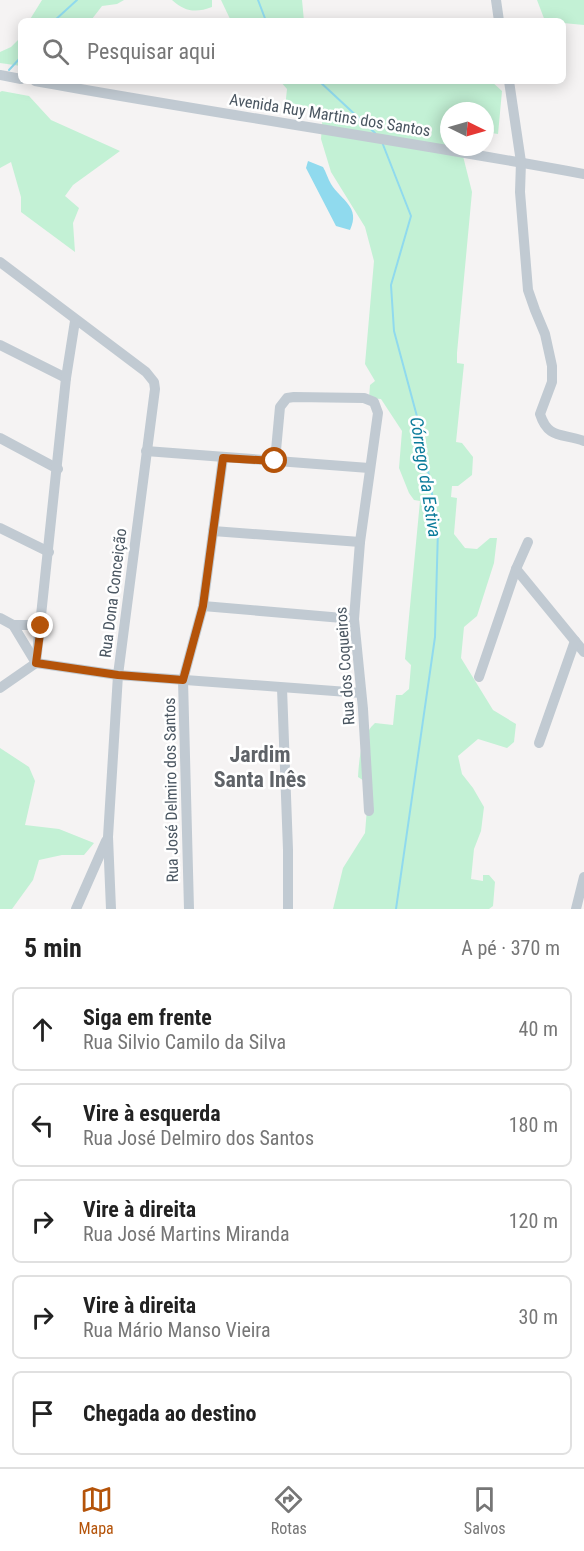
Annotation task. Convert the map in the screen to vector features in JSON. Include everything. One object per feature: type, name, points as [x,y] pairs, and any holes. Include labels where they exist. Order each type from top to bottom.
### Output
[{"type":"street","points":[[496,0],[499,18]]},
{"type":"street","points":[[0,75],[18,78]]},
{"type":"street","name":"Avenida Ruy Martins dos Santos","points":[[53,84],[584,174]]},
{"type":"street","points":[[509,84],[521,162],[520,203],[528,290],[545,334],[552,366],[552,382],[540,414],[544,426],[551,433],[567,435],[584,441]]},
{"type":"street","points":[[0,262],[75,321],[66,378],[36,663]]},
{"type":"street","name":"Rua Dona Conceição","points":[[75,321],[146,372],[154,382],[155,389],[118,675],[108,837],[111,909]]},
{"type":"street","points":[[0,345],[66,378]]},
{"type":"street","name":"Rua dos Coqueiros","points":[[275,461],[280,407],[287,398],[364,398],[374,402],[378,413],[360,542],[354,619],[369,811]]},
{"type":"street","points":[[0,438],[58,469]]},
{"type":"street","points":[[146,451],[369,468]]},
{"type":"street","name":"Rua José Delmiro dos Santos","points":[[189,909],[183,680],[203,606],[223,458]]},
{"type":"street","points":[[0,528],[49,552]]},
{"type":"street","points":[[213,531],[360,542]]},
{"type":"street","points":[[479,677],[516,569],[528,542]]},
{"type":"street","points":[[516,569],[584,652]]},
{"type":"street","points":[[203,606],[354,619]]},
{"type":"street","points":[[0,618],[14,625],[41,626]]},
{"type":"street","points":[[14,625],[36,663]]},
{"type":"street","points":[[539,743],[575,641]]},
{"type":"street","points":[[0,688],[36,663],[118,675],[361,693]]},
{"type":"street","points":[[282,688],[288,909]]},
{"type":"street","points":[[76,909],[108,837]]},
{"type":"street","points":[[577,907],[584,877]]},
{"type":"green space","points":[[42,0],[124,0],[117,4],[102,6],[93,18],[31,18]]},
{"type":"green space","points":[[172,0],[212,0],[212,7],[191,10],[181,7]]},
{"type":"green space","points":[[221,0],[302,0],[304,18],[230,18]]},
{"type":"green space","points":[[537,0],[584,0],[584,25],[566,23],[566,18],[544,18]]},
{"type":"green space","points":[[18,40],[18,66],[0,63],[0,52],[11,47]]},
{"type":"green space","points":[[283,84],[494,84],[502,91],[498,134],[494,133],[494,102],[440,102],[440,156],[463,156],[472,192],[457,353],[457,363],[464,364],[456,442],[462,443],[473,457],[472,475],[458,486],[452,486],[451,497],[457,498],[454,534],[465,548],[477,549],[490,538],[497,538],[494,563],[477,616],[464,627],[461,658],[493,710],[516,724],[514,742],[507,748],[478,739],[458,756],[462,774],[484,807],[481,831],[474,849],[471,879],[483,881],[483,875],[489,875],[495,882],[493,906],[489,909],[333,909],[343,868],[365,833],[369,784],[358,777],[364,741],[375,723],[393,725],[396,695],[402,695],[409,689],[411,665],[405,659],[420,501],[414,500],[409,493],[399,468],[402,431],[381,399],[369,398],[370,385],[375,381],[365,364],[374,261],[365,227],[331,172],[321,139],[323,111],[285,108],[287,89]]},
{"type":"green space","points":[[0,92],[29,96],[51,120],[120,151],[73,185],[65,196],[79,208],[73,223],[75,252],[21,212],[21,197],[11,162],[0,168]]},
{"type":"green space","points":[[0,748],[29,767],[35,781],[25,825],[59,829],[94,843],[84,855],[62,855],[39,860],[33,880],[12,909],[0,909]]},
{"type":"water","points":[[308,161],[323,167],[335,190],[348,204],[353,215],[350,230],[336,226],[306,168]]},
{"type":"waterway","points":[[57,18],[77,0]]},
{"type":"waterway","name":"Córrego da Estiva","points":[[258,0],[265,18]]},
{"type":"waterway","points":[[9,70],[18,60]]},
{"type":"waterway","name":"Córrego da Estiva","points":[[322,84],[375,133]]},
{"type":"waterway","name":"Córrego da Estiva","points":[[382,142],[411,216],[391,285],[394,331],[422,435],[438,529],[435,637],[396,909]]},
{"type":"district","name":"Jardim Santa Inês","points":[[260,766]]},
{"type":"route","points":[[41,626],[36,663],[118,675],[183,680],[203,606],[223,458],[275,461]]}]
